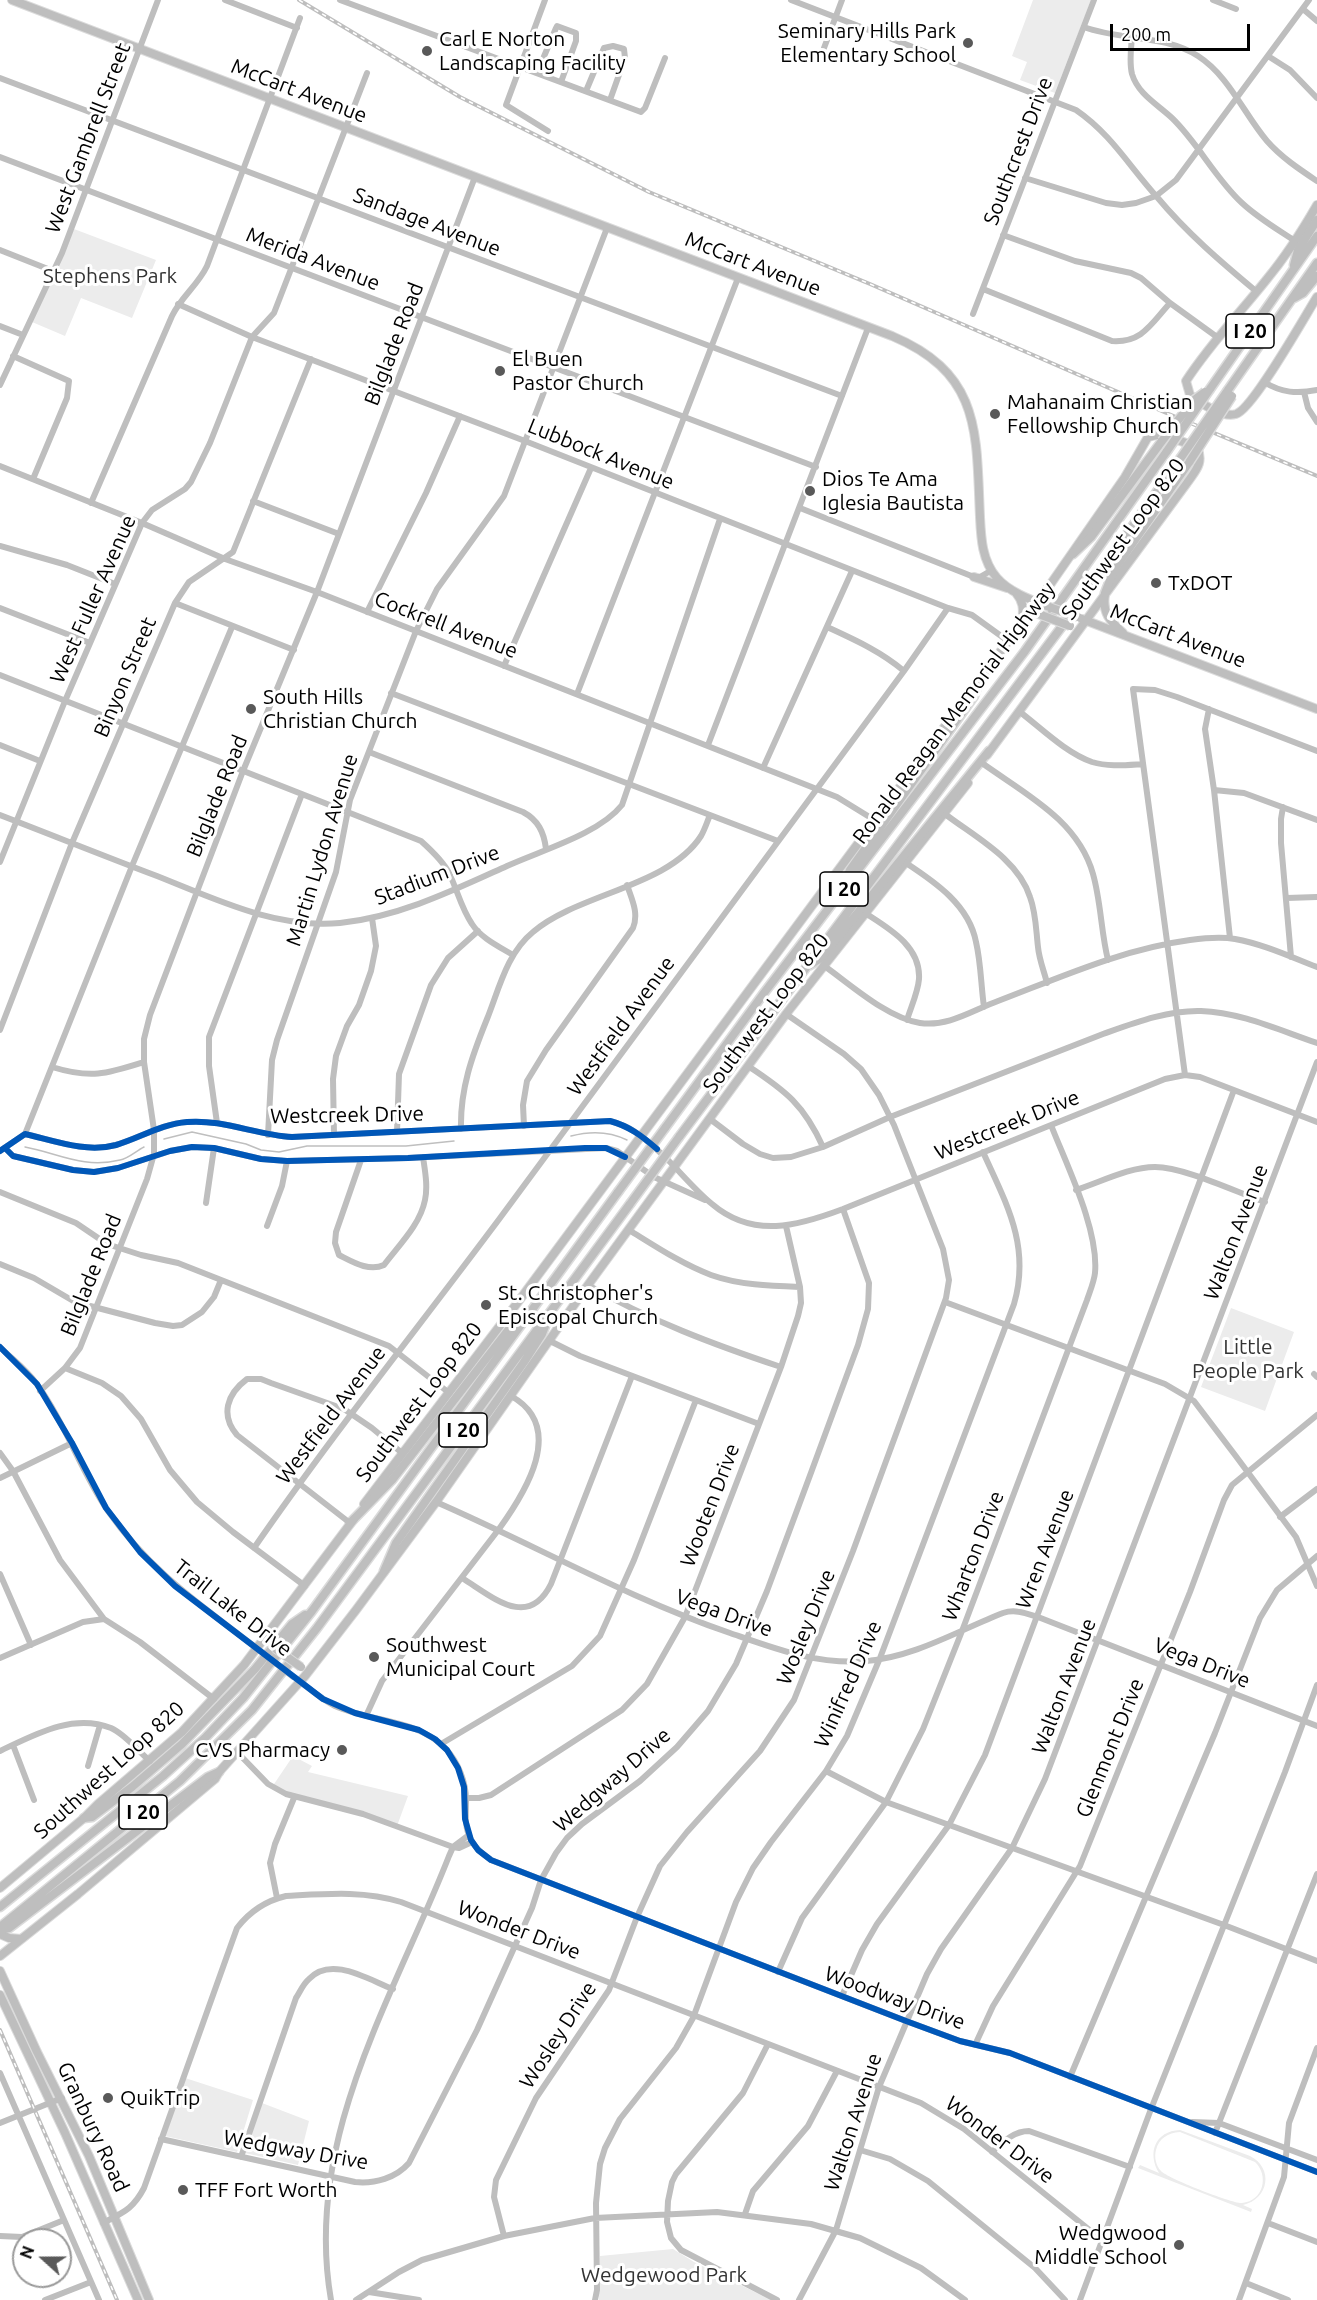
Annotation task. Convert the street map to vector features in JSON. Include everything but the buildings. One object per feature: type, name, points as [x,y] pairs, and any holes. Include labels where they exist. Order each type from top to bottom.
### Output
[{"type":"highway","points":[[1291,274],[1298,250],[1317,220]]},
{"type":"highway","name":"Ronald Reagan Memorial Highway","points":[[0,1907],[142,1793],[205,1738],[260,1678],[312,1611],[664,1128],[1025,651],[1317,236]]},
{"type":"highway","name":"Ronald Reagan Memorial Highway","points":[[3,1928],[200,1763],[252,1710],[317,1628],[679,1137],[1060,629],[1180,459],[1230,393],[1238,375],[1317,263]]},
{"type":"highway","points":[[1293,298],[1304,293],[1317,276]]},
{"type":"highway","points":[[1073,554],[1091,537],[1193,401],[1210,389]]},
{"type":"highway","points":[[1105,593],[1114,570],[1190,461],[1230,393]]},
{"type":"highway","points":[[840,894],[850,870],[974,696],[979,682]]},
{"type":"highway","points":[[805,968],[821,958],[989,751]]},
{"type":"highway","points":[[384,1571],[396,1543],[542,1334],[549,1312]]},
{"type":"highway","points":[[350,1523],[392,1480],[513,1324],[527,1316]]},
{"type":"highway","points":[[84,1818],[92,1816],[169,1756],[255,1669],[292,1624],[312,1611]]},
{"type":"highway","points":[[3,1928],[208,1777],[219,1772]]},
{"type":"main road","name":"McCart Avenue","points":[[12,0],[868,328],[925,352],[945,370],[965,398],[973,421],[982,543],[985,556],[997,578],[1013,590],[1037,602],[1317,709]]},
{"type":"main road","points":[[1317,205],[1295,241],[1257,292],[1217,337],[1186,381],[1191,396],[1224,414],[1234,414],[1244,410],[1314,307],[1317,297]]},
{"type":"main road","name":"Southwest Loop 820","points":[[0,1956],[215,1779],[297,1679],[313,1665],[436,1502],[588,1285],[786,1014],[945,814],[1201,463],[1197,447],[1161,434],[1148,437],[1125,477],[1073,554],[1037,602],[1032,614],[1022,622],[876,821],[402,1453],[278,1621],[260,1651],[150,1761],[2,1887]]},
{"type":"main road","points":[[974,577],[1013,590],[1023,606],[1022,622]]},
{"type":"main road","points":[[1105,593],[1103,604],[1107,618],[1126,636]]},
{"type":"main road","points":[[1032,614],[1070,626],[1071,633],[1058,651],[1056,660]]},
{"type":"main road","points":[[278,1621],[273,1644],[276,1649],[301,1667],[313,1665]]},
{"type":"main road","points":[[3,1928],[9,1938],[21,1939]]},
{"type":"main road","name":"Granbury Road","points":[[0,1971],[37,2052],[62,2098],[149,2300]]},
{"type":"main road","name":"Granbury Road","points":[[0,1995],[51,2103],[138,2300]]},
{"type":"street","name":"West Gambrell Street","points":[[0,385],[54,271],[158,0]]},
{"type":"street","points":[[225,0],[297,28]]},
{"type":"street","points":[[340,0],[641,111],[645,108],[665,58]]},
{"type":"street","points":[[545,0],[506,105],[548,131]]},
{"type":"street","points":[[791,0],[1076,110],[1096,124],[1156,196],[1200,244],[1257,292]]},
{"type":"street","points":[[824,48],[842,0]]},
{"type":"street","name":"Southcrest Drive","points":[[973,314],[1094,0]]},
{"type":"street","points":[[1213,0],[1236,9]]},
{"type":"street","points":[[1025,178],[1114,204],[1136,203],[1156,196],[1176,180],[1310,0]]},
{"type":"street","points":[[1303,9],[1317,21]]},
{"type":"street","points":[[92,503],[178,304],[202,277],[300,18]]},
{"type":"street","points":[[537,73],[557,26],[570,29],[576,33],[576,41],[561,82]]},
{"type":"street","points":[[1084,27],[1119,37],[1154,39],[1196,55],[1212,66],[1272,146],[1317,181]]},
{"type":"street","points":[[1132,37],[1130,58],[1132,74],[1145,96],[1172,118],[1200,149],[1240,202],[1295,241]]},
{"type":"street","points":[[586,91],[604,48],[613,46],[624,49],[625,58],[610,100]]},
{"type":"street","points":[[1268,56],[1290,70],[1317,98]]},
{"type":"street","name":"West Fuller Avenue","points":[[0,861],[65,701],[142,523],[152,510],[176,495],[191,482],[210,443],[252,337],[274,312],[367,73]]},
{"type":"street","name":"Sandage Avenue","points":[[0,78],[842,396]]},
{"type":"street","name":"Merida Avenue","points":[[0,158],[816,467]]},
{"type":"street","name":"Bilglade Road","points":[[40,1391],[65,1368],[80,1348],[153,1157],[154,1130],[144,1062],[144,1039],[148,1021],[243,771],[317,592],[475,177]]},
{"type":"street","name":"Martin Lydon Avenue","points":[[268,1135],[272,1060],[277,1040],[336,872],[347,812],[391,693],[416,631],[437,589],[504,496],[608,228]]},
{"type":"street","points":[[1003,235],[1075,261],[1131,273],[1141,278],[1170,303],[1217,337]]},
{"type":"street","points":[[0,250],[54,271]]},
{"type":"street","points":[[577,694],[738,278]]},
{"type":"street","points":[[983,289],[1112,341],[1132,340],[1140,336],[1170,303]]},
{"type":"street","name":"Lubbock Avenue","points":[[178,304],[252,337],[525,441],[852,571],[972,615],[1008,641]]},
{"type":"street","points":[[0,326],[23,335]]},
{"type":"street","points":[[708,745],[868,328]]},
{"type":"street","points":[[13,356],[69,381],[69,389],[33,480]]},
{"type":"street","name":"Binyon Street","points":[[0,1030],[72,843],[175,603],[189,582],[233,552],[310,359]]},
{"type":"street","points":[[1264,382],[1285,392],[1317,390]]},
{"type":"street","points":[[1305,392],[1308,408],[1317,422]]},
{"type":"street","points":[[367,612],[426,493],[460,416]]},
{"type":"street","name":"Cockrell Avenue","points":[[0,466],[225,559],[317,592],[837,797],[876,821]]},
{"type":"street","points":[[504,666],[591,468]]},
{"type":"street","points":[[253,501],[339,534]]},
{"type":"street","points":[[800,508],[974,577],[980,577],[992,570]]},
{"type":"street","name":"Stadium Drive","points":[[0,814],[197,892],[280,920],[319,924],[372,918],[400,911],[454,890],[580,836],[609,819],[622,805],[631,785],[649,723],[720,519]]},
{"type":"street","points":[[0,546],[67,566],[115,584]]},
{"type":"street","points":[[763,768],[852,571]]},
{"type":"street","points":[[175,603],[294,650]]},
{"type":"street","points":[[0,608],[90,643]]},
{"type":"street","name":"Westfield Avenue","points":[[254,1548],[298,1484],[551,1149],[948,608]]},
{"type":"street","points":[[25,1134],[132,866],[232,627]]},
{"type":"street","points":[[827,627],[869,646],[904,670]]},
{"type":"street","points":[[0,675],[421,841],[433,852],[448,872],[454,890],[478,931],[513,955]]},
{"type":"street","points":[[1185,1075],[1133,689],[1162,692],[1317,751]]},
{"type":"street","points":[[391,693],[778,841]]},
{"type":"street","points":[[1209,709],[1205,729],[1230,938]]},
{"type":"street","points":[[1020,711],[1077,754],[1092,762],[1111,765],[1143,764]]},
{"type":"street","points":[[0,745],[40,761]]},
{"type":"street","points":[[369,752],[531,816],[545,836],[546,849]]},
{"type":"street","points":[[982,763],[1051,811],[1074,834],[1093,873],[1108,960]]},
{"type":"street","points":[[1214,790],[1244,793],[1317,820]]},
{"type":"street","points":[[217,1123],[209,1065],[209,1037],[302,794]]},
{"type":"street","points":[[1283,807],[1281,843],[1291,957]]},
{"type":"street","points":[[945,814],[1000,856],[1021,877],[1031,897],[1036,920],[1038,950],[1047,983]]},
{"type":"street","points":[[461,1129],[461,1098],[469,1066],[513,955],[532,932],[558,915],[648,877],[676,861],[700,837],[710,815]]},
{"type":"street","points":[[906,863],[940,887],[953,899],[966,917],[976,940],[984,1007]]},
{"type":"street","points":[[524,1126],[523,1105],[527,1082],[546,1050],[636,921],[636,910],[627,885]]},
{"type":"street","points":[[1287,898],[1317,897]]},
{"type":"street","points":[[865,913],[903,941],[913,954],[918,966],[918,983],[907,1020]]},
{"type":"street","points":[[334,1135],[333,1079],[336,1056],[371,971],[376,946],[372,918]]},
{"type":"street","points":[[398,1132],[401,1068],[431,985],[448,958],[478,931]]},
{"type":"street","points":[[823,965],[882,1007],[907,1020],[921,1023],[940,1023],[964,1016],[1128,952],[1167,943],[1230,938],[1250,942],[1317,967]]},
{"type":"street","points":[[710,1119],[743,1144],[773,1158],[791,1157],[823,1147],[890,1117],[1103,1034],[1133,1023],[1176,1012],[1200,1011],[1223,1014],[1317,1043]]},
{"type":"street","name":"Wosley Drive","points":[[504,2236],[494,2198],[496,2180],[536,2098],[601,2004],[612,1983],[637,1917],[660,1866],[768,1741],[791,1705],[812,1659],[945,1302],[949,1281],[946,1262],[890,1117],[879,1095],[861,1069],[844,1054],[786,1014]]},
{"type":"street","points":[[52,1068],[75,1074],[92,1075],[108,1073],[144,1062]]},
{"type":"street","name":"Walton Avenue","points":[[799,2300],[836,2230],[879,2087],[927,1974],[941,1949],[1012,1848],[1045,1779],[1317,1062]]},
{"type":"street","points":[[748,1066],[793,1098],[812,1123],[823,1147]]},
{"type":"street","name":"Westcreek Drive","points":[[711,1203],[641,1135],[623,1124],[610,1121],[292,1137],[268,1135],[217,1123],[186,1122],[154,1130],[116,1144],[94,1148],[79,1147],[25,1134],[3,1150],[13,1156],[87,1172],[118,1168],[186,1147],[214,1148],[253,1157],[286,1161],[361,1160],[606,1148],[625,1157],[641,1170],[663,1182],[711,1203],[738,1221],[762,1226],[786,1226],[808,1222],[843,1209],[1165,1079],[1185,1075],[1200,1077],[1317,1122]]},
{"type":"street","name":"Wren Avenue","points":[[842,1996],[862,1950],[877,1924],[949,1825],[985,1755],[1234,1090]]},
{"type":"street","name":"Wharton Drive","points":[[778,1972],[802,1918],[886,1802],[923,1729],[1094,1281],[1095,1264],[1089,1228],[1051,1125]]},
{"type":"street","points":[[206,1203],[214,1148]]},
{"type":"street","name":"Winifred Drive","points":[[595,2300],[597,2290],[595,2218],[600,2164],[612,2133],[676,2048],[694,2015],[736,1902],[757,1861],[826,1771],[847,1736],[880,1658],[1017,1293],[1020,1275],[1018,1240],[1012,1218],[983,1152]]},
{"type":"street","points":[[361,1160],[336,1232],[335,1243],[339,1255],[368,1268],[376,1268],[384,1265],[420,1216],[427,1187],[423,1157]]},
{"type":"street","points":[[267,1226],[282,1186],[286,1161]]},
{"type":"street","points":[[1076,1190],[1138,1169],[1169,1168],[1265,1203]]},
{"type":"street","points":[[0,1192],[76,1223],[98,1239],[119,1248],[141,1256],[178,1263],[389,1347],[399,1352],[448,1392]]},
{"type":"street","name":"Wedgway Drive","points":[[161,2139],[367,2183],[391,2176],[403,2170],[409,2163],[477,2030],[532,1908],[541,1880],[556,1853],[567,1838],[640,1780],[677,1747],[716,1700],[747,1639],[816,1460],[858,1345],[868,1309],[868,1283],[843,1209]]},
{"type":"street","name":"Wooten Drive","points":[[466,1798],[491,1795],[622,1710],[647,1684],[685,1617],[781,1367],[798,1316],[801,1303],[800,1287],[786,1226]]},
{"type":"street","points":[[628,1230],[711,1275],[759,1284],[800,1287]]},
{"type":"street","points":[[0,1264],[34,1278],[75,1302],[173,1326],[182,1324],[202,1312],[213,1297],[221,1280]]},
{"type":"street","points":[[588,1285],[626,1305],[702,1338],[781,1367]]},
{"type":"street","points":[[945,1302],[1165,1384],[1190,1399],[1296,1537],[1317,1586]]},
{"type":"street","points":[[550,1341],[580,1356],[759,1424]]},
{"type":"street","name":"Trail Lake Drive","points":[[0,1347],[37,1384],[72,1443],[106,1508],[140,1552],[175,1586],[335,1706],[419,1730],[441,1744],[458,1768],[466,1798],[465,1819],[470,1839]]},
{"type":"street","points":[[65,1368],[102,1383],[121,1396],[141,1419],[161,1457],[182,1486],[216,1518],[305,1586]]},
{"type":"street","points":[[462,1578],[505,1604],[526,1608],[538,1604],[546,1594],[632,1376]]},
{"type":"street","points":[[350,1523],[231,1429],[226,1409],[233,1393],[247,1379],[261,1379],[352,1413],[402,1453]]},
{"type":"street","points":[[366,1716],[382,1681],[499,1529],[522,1494],[534,1469],[539,1449],[539,1436],[531,1414],[519,1400],[511,1396]]},
{"type":"street","points":[[441,1744],[580,1660],[600,1636],[622,1590],[696,1400]]},
{"type":"street","name":"Glenmont Drive","points":[[975,2045],[993,2006],[1076,1873],[1092,1841],[1224,1500],[1232,1485],[1317,1415]]},
{"type":"street","points":[[0,1479],[72,1443]]},
{"type":"street","points":[[0,1453],[14,1471],[60,1560],[104,1619],[140,1642],[214,1699]]},
{"type":"street","points":[[1280,1517],[1317,1489]]},
{"type":"street","name":"Vega Drive","points":[[436,1502],[499,1529],[622,1590],[685,1617],[777,1651],[812,1659],[843,1662],[880,1658],[913,1651],[1011,1611],[1038,1617],[1317,1726]]},
{"type":"street","points":[[1070,2077],[1268,1602],[1277,1590],[1317,1556]]},
{"type":"street","points":[[0,1574],[31,1646]]},
{"type":"street","points":[[0,1658],[83,1622],[104,1619]]},
{"type":"street","points":[[1080,2300],[1151,2109],[1305,1721],[1317,1685]]},
{"type":"street","points":[[0,1751],[61,1725],[85,1722],[117,1732],[150,1761]]},
{"type":"street","points":[[88,1766],[100,1725]]},
{"type":"street","points":[[13,1745],[34,1800]]},
{"type":"street","points":[[238,1753],[268,1784],[294,1798],[363,1814],[453,1847],[459,1848],[470,1839]]},
{"type":"street","points":[[826,1771],[886,1802],[1317,1961]]},
{"type":"street","points":[[277,1898],[270,1863],[275,1844],[294,1798]]},
{"type":"street","name":"Woodway Drive","points":[[470,1839],[490,1860],[906,2021],[975,2045],[1010,2053],[1317,2172]]},
{"type":"street","points":[[331,2300],[325,2217],[348,2098],[372,2031],[393,1989],[453,1847]]},
{"type":"street","points":[[1215,2133],[1317,1874]]},
{"type":"street","name":"Wonder Drive","points":[[103,2223],[130,2208],[137,2202],[144,2188],[234,1934],[244,1919],[254,1910],[277,1898],[314,1894],[374,1894],[426,1911],[933,2110],[964,2129],[1102,2240]]},
{"type":"street","points":[[241,2157],[296,1998],[309,1978],[321,1971],[344,1970],[393,1989]]},
{"type":"street","points":[[768,2044],[743,2093],[676,2174],[670,2190],[667,2215],[672,2238],[681,2250],[777,2300]]},
{"type":"street","points":[[1239,2300],[1284,2177],[1289,2122],[1317,2048]]},
{"type":"street","points":[[745,2214],[753,2191],[808,2126],[837,2071]]},
{"type":"street","points":[[0,2073],[99,2300]]},
{"type":"street","points":[[0,2123],[62,2098]]},
{"type":"street","name":"Woodway Drive","points":[[1185,2122],[1219,2123],[1317,2160]]},
{"type":"street","points":[[992,2152],[1018,2132],[1029,2131],[1130,2167]]},
{"type":"street","points":[[860,2150],[890,2159],[919,2174],[1035,2268],[1065,2300]]},
{"type":"street","points":[[356,2300],[422,2260],[504,2236],[595,2218],[717,2212],[811,2224],[860,2238],[895,2253],[937,2278],[965,2300]]},
{"type":"street","points":[[0,2236],[22,2238],[64,2220]]},
{"type":"street","points":[[1268,2223],[1317,2242]]},
{"type":"street","points":[[45,2300],[91,2282]]},
{"type":"street","points":[[1246,2283],[1288,2300]]},
{"type":"street","points":[[369,2292],[419,2300]]},
{"type":"green space","points":[[1033,0],[1091,0],[1055,93],[1020,80],[1027,62],[1012,56]]},
{"type":"green space","name":"Stephens Park","points":[[74,229],[156,260],[132,318],[81,298],[65,336],[32,322]]},
{"type":"green space","name":"Little People Park","points":[[1231,1308],[1294,1332],[1265,1411],[1201,1387]]},
{"type":"green space","points":[[293,1756],[312,1766],[308,1772],[408,1796],[397,1826],[272,1787]]},
{"type":"green space","points":[[182,2077],[253,2100],[237,2152],[165,2136]]},
{"type":"green space","points":[[262,2103],[309,2121],[298,2165],[245,2153]]},
{"type":"green space","points":[[1180,2130],[1258,2161],[1263,2168],[1265,2183],[1263,2190],[1252,2202],[1243,2205],[1252,2209],[1251,2212],[1138,2168],[1140,2165],[1159,2173],[1154,2158],[1156,2144],[1164,2134]],"holes":[[[1180,2132],[1255,2162],[1262,2174],[1262,2187],[1255,2198],[1242,2203],[1214,2195],[1166,2174],[1158,2167],[1155,2153],[1162,2139]]]},
{"type":"green space","name":"Wedgewood Park","points":[[673,2249],[694,2262],[771,2300],[599,2300],[600,2256]]},
{"type":"waterway","points":[[164,1139],[192,1132],[246,1144],[261,1150],[279,1152],[307,1146],[406,1146],[454,1141]]},
{"type":"waterway","points":[[571,1136],[599,1133],[627,1140]]},
{"type":"waterway","points":[[25,1147],[94,1163],[123,1159],[144,1147]]},
{"type":"railway","points":[[299,0],[460,97],[649,192],[870,284],[1317,476]]},
{"type":"railway","points":[[0,2030],[117,2300]]},
{"type":"cycle path","points":[[0,1151],[25,1134],[93,1148],[116,1145],[168,1125],[187,1122],[214,1123],[292,1137],[610,1121],[635,1132],[657,1149]]},
{"type":"cycle path","points":[[5,1148],[13,1156],[73,1170],[94,1172],[118,1168],[170,1151],[192,1147],[214,1148],[261,1159],[287,1161],[408,1158],[585,1148],[606,1148],[625,1157]]},
{"type":"cycle path","points":[[0,1347],[37,1384],[72,1443],[106,1508],[140,1552],[175,1586],[323,1699],[355,1713],[419,1730],[435,1739],[447,1750],[458,1768],[464,1787],[465,1819],[471,1840],[478,1850],[491,1860],[906,2021],[960,2041],[1010,2053],[1317,2172]]},
{"type":"place","name":"Seminary Hills Park Elementary School","points":[[968,43]]},
{"type":"place","name":"Carl E Norton Landscaping Facility","points":[[427,51]]},
{"type":"place","name":"El Buen Pastor Church","points":[[500,371]]},
{"type":"place","name":"Mahanaim Christian Fellowship Church","points":[[995,414]]},
{"type":"place","name":"Dios Te Ama Iglesia Bautista","points":[[810,491]]},
{"type":"place","name":"TxDOT","points":[[1156,583]]},
{"type":"place","name":"South Hills Christian Church","points":[[251,709]]},
{"type":"place","name":"St. Christopher's Episcopal Church","points":[[486,1305]]},
{"type":"place","name":"Southwest Municipal Court","points":[[374,1657]]},
{"type":"place","name":"CVS Pharmacy","points":[[342,1750]]},
{"type":"place","name":"QuikTrip","points":[[108,2098]]},
{"type":"place","name":"TFF Fort Worth","points":[[183,2190]]},
{"type":"place","name":"Wedgwood Middle School","points":[[1179,2245]]}]
